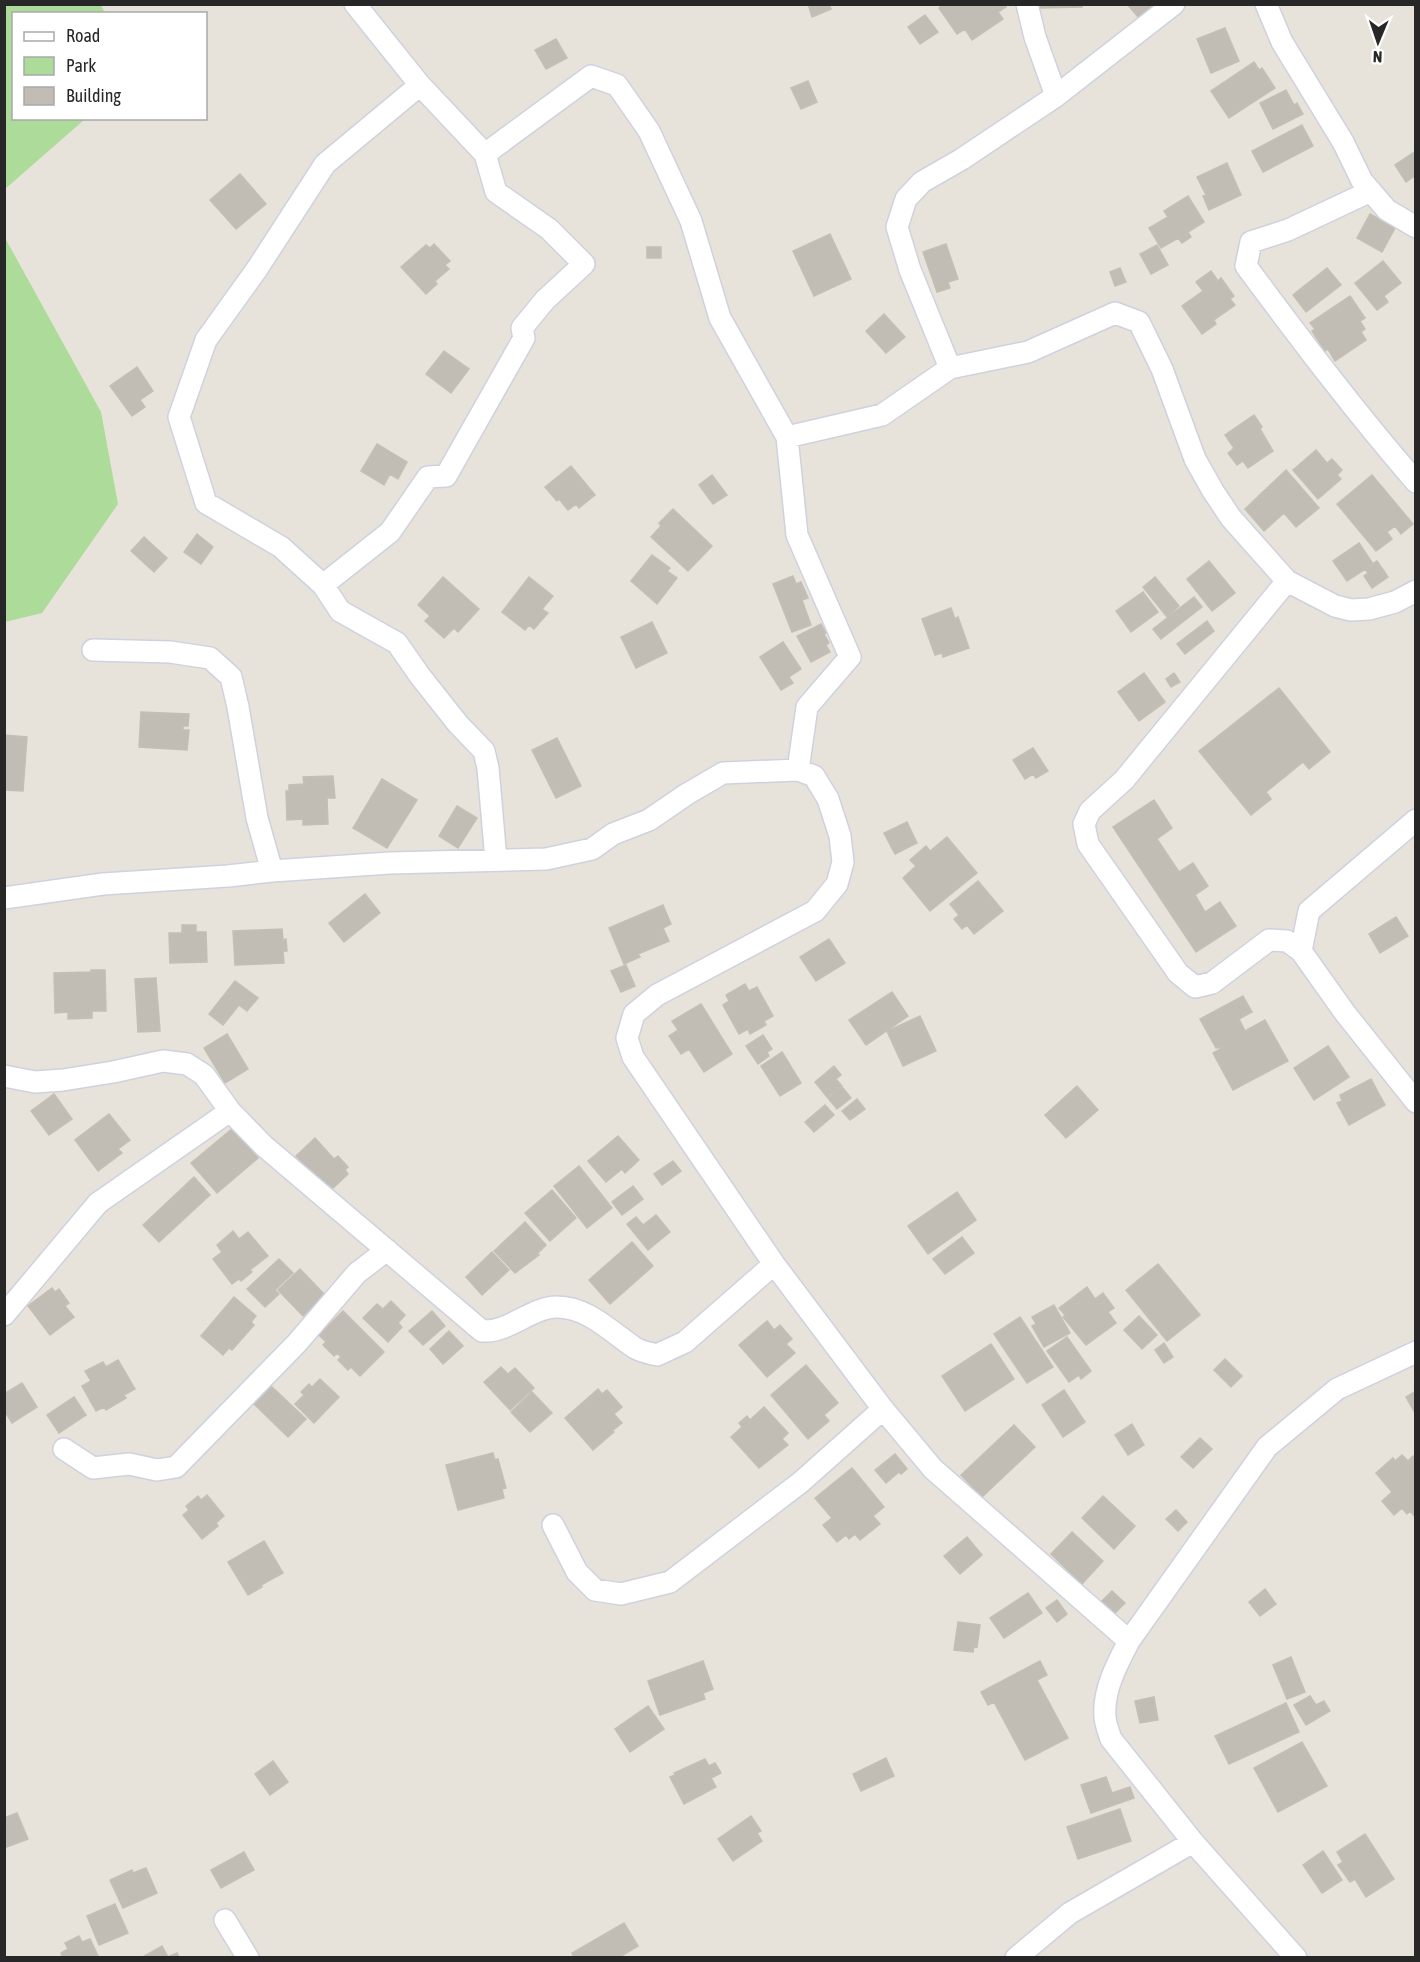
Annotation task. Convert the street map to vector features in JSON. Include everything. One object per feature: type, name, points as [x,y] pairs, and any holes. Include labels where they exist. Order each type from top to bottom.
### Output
[{"type":"street","points":[[323,585],[390,532],[428,477],[446,476],[524,338],[522,328],[545,300],[584,264],[549,229],[496,192],[485,153],[420,85],[355,4]]},
{"type":"street","points":[[1027,4],[1035,37],[1056,96]]},
{"type":"street","points":[[950,368],[910,270],[897,227],[906,199],[922,182],[962,159],[1056,96],[1174,4]]},
{"type":"street","points":[[1266,4],[1282,42],[1343,142],[1362,181],[1387,210],[1416,227]]},
{"type":"street","points":[[485,153],[591,76],[617,85],[648,131],[692,221],[720,318],[787,437],[797,535],[850,657],[807,707],[798,770]]},
{"type":"street","points":[[420,85],[325,164],[257,269],[206,340],[179,417],[206,503],[281,547],[323,585],[340,611],[397,643],[452,716],[484,751],[488,768],[496,860]]},
{"type":"street","points":[[1371,191],[1288,230],[1251,242],[1246,266],[1316,361],[1369,428],[1416,482]]},
{"type":"street","points":[[787,437],[882,415],[950,368],[1028,352],[1115,313],[1138,321],[1162,369],[1195,459],[1208,483],[1232,518],[1287,581],[1335,606],[1351,610],[1369,609],[1395,602],[1416,591]]},
{"type":"street","points":[[1287,581],[1124,780],[1090,811],[1084,824],[1088,844],[1178,974],[1195,987],[1212,983],[1269,940],[1287,941],[1301,951],[1345,1013],[1416,1102]]},
{"type":"street","points":[[93,650],[170,652],[210,658],[231,676],[257,818],[272,871]]},
{"type":"street","points":[[4,898],[103,884],[272,871],[390,863],[546,859],[592,849],[613,834],[649,820],[723,773],[798,770],[814,776],[828,800],[840,836],[843,862],[837,884],[815,911],[657,995],[634,1014],[627,1038],[633,1057],[774,1264],[883,1409],[933,1468],[1129,1641]]},
{"type":"street","points":[[1301,951],[1310,911],[1416,820]]},
{"type":"street","points":[[4,1076],[35,1082],[113,1072],[162,1060],[187,1064],[204,1075],[230,1111],[264,1146],[482,1330],[500,1329],[550,1308],[576,1309],[609,1328],[637,1349],[657,1355],[685,1342],[774,1264]]},
{"type":"street","points":[[4,1315],[98,1203],[230,1111]]},
{"type":"street","points":[[64,1449],[93,1468],[129,1464],[158,1470],[176,1467],[297,1343],[357,1273],[387,1250]]},
{"type":"street","points":[[1296,1958],[1193,1842],[1111,1739],[1105,1718],[1106,1699],[1115,1669],[1129,1641],[1267,1448],[1337,1389],[1416,1353]]},
{"type":"street","points":[[553,1525],[577,1572],[595,1590],[621,1594],[670,1582],[801,1482],[883,1409]]},
{"type":"street","points":[[1016,1958],[1071,1913],[1193,1842]]},
{"type":"street","points":[[225,1920],[248,1958]]},
{"type":"green space","points":[[5,4],[101,5],[104,12],[12,12],[12,120],[84,120],[5,189]]},
{"type":"green space","points":[[4,236],[101,412],[118,504],[42,613],[5,622]]},
{"type":"building","points":[[808,4],[829,4],[831,9],[812,17]]},
{"type":"building","points":[[943,4],[1004,4],[1006,7],[998,12],[1003,19],[972,40],[965,29],[957,34],[939,8]]},
{"type":"building","points":[[1039,4],[1082,4],[1082,7],[1039,8]]},
{"type":"building","points":[[1127,4],[1156,4],[1139,18]]},
{"type":"building","points":[[925,15],[938,32],[920,44],[908,27]]},
{"type":"building","points":[[1225,28],[1239,61],[1211,73],[1197,39]]},
{"type":"building","points":[[556,39],[567,58],[546,69],[535,50]]},
{"type":"building","points":[[1254,62],[1259,70],[1262,68],[1275,88],[1229,118],[1211,91]]},
{"type":"building","points":[[808,81],[817,102],[801,109],[791,88]]},
{"type":"building","points":[[1286,90],[1294,105],[1297,103],[1303,114],[1273,129],[1260,103]]},
{"type":"building","points":[[1302,125],[1313,146],[1263,172],[1252,151]]},
{"type":"building","points":[[1416,151],[1416,175],[1406,182],[1395,165]]},
{"type":"building","points":[[1227,163],[1241,195],[1209,210],[1203,196],[1206,195],[1197,177]]},
{"type":"building","points":[[240,174],[266,204],[236,229],[210,200]]},
{"type":"building","points":[[1188,196],[1204,222],[1188,232],[1191,237],[1182,243],[1178,238],[1161,248],[1149,228],[1168,217],[1164,211]]},
{"type":"building","points":[[1370,214],[1395,228],[1382,252],[1357,238]]},
{"type":"building","points":[[830,234],[851,279],[814,296],[793,251]]},
{"type":"building","points":[[434,244],[450,261],[445,265],[449,269],[435,281],[437,284],[426,294],[401,267],[426,245],[430,248]]},
{"type":"building","points":[[946,244],[958,279],[948,282],[950,288],[937,292],[923,252]]},
{"type":"building","points":[[1157,245],[1168,265],[1151,274],[1140,254]]},
{"type":"building","points":[[647,247],[661,247],[661,258],[647,258]]},
{"type":"building","points":[[1383,261],[1401,283],[1384,296],[1388,302],[1377,310],[1355,283]]},
{"type":"building","points":[[1120,268],[1126,282],[1115,286],[1110,272]]},
{"type":"building","points":[[1327,268],[1341,285],[1306,312],[1293,295]]},
{"type":"building","points":[[1211,271],[1218,281],[1221,278],[1234,296],[1230,299],[1235,305],[1214,320],[1216,324],[1202,334],[1182,306],[1203,291],[1196,282]]},
{"type":"building","points":[[1350,296],[1365,318],[1360,321],[1365,329],[1361,332],[1366,340],[1335,361],[1328,349],[1325,351],[1312,331],[1315,329],[1310,323]]},
{"type":"building","points":[[884,314],[905,337],[886,353],[866,331]]},
{"type":"building","points":[[444,351],[469,369],[451,393],[426,374]]},
{"type":"building","points":[[137,367],[153,391],[140,400],[145,407],[132,416],[110,386]]},
{"type":"building","points":[[1254,415],[1273,451],[1248,468],[1243,461],[1237,465],[1228,453],[1234,448],[1225,435]]},
{"type":"building","points":[[377,444],[407,462],[398,479],[390,474],[384,485],[361,471]]},
{"type":"building","points":[[1316,450],[1327,463],[1332,459],[1342,470],[1337,475],[1341,479],[1318,499],[1293,470]]},
{"type":"building","points":[[571,466],[595,495],[579,508],[576,504],[568,510],[545,487]]},
{"type":"building","points":[[1286,470],[1319,508],[1296,527],[1284,513],[1264,531],[1245,509]]},
{"type":"building","points":[[712,475],[727,495],[713,504],[699,485]]},
{"type":"building","points":[[1372,475],[1413,524],[1401,534],[1395,526],[1387,532],[1392,539],[1376,551],[1337,504]]},
{"type":"building","points":[[673,509],[712,546],[688,571],[651,537],[661,526],[659,523]]},
{"type":"building","points":[[197,534],[213,547],[201,564],[184,552]]},
{"type":"building","points":[[144,537],[167,558],[154,572],[131,551]]},
{"type":"building","points":[[1359,543],[1373,564],[1347,581],[1333,561]]},
{"type":"building","points":[[652,555],[670,568],[667,571],[677,578],[657,604],[631,581]]},
{"type":"building","points":[[1209,561],[1235,593],[1212,611],[1187,579]]},
{"type":"building","points":[[1377,561],[1388,577],[1372,588],[1364,576],[1368,573],[1365,569]]},
{"type":"building","points":[[793,576],[796,584],[801,582],[808,598],[802,600],[811,625],[792,632],[773,584]]},
{"type":"building","points":[[443,577],[479,609],[458,632],[454,628],[444,638],[425,621],[430,616],[418,605]]},
{"type":"building","points":[[529,577],[553,596],[542,609],[548,613],[534,629],[529,625],[525,630],[502,612]]},
{"type":"building","points":[[1155,577],[1179,606],[1167,617],[1143,587]]},
{"type":"building","points":[[1143,592],[1158,612],[1131,632],[1116,611]]},
{"type":"building","points":[[1194,597],[1202,607],[1161,639],[1153,629]]},
{"type":"building","points":[[951,608],[955,619],[958,617],[969,648],[943,657],[942,653],[935,655],[922,619]]},
{"type":"building","points":[[1207,621],[1214,631],[1185,654],[1177,644]]},
{"type":"building","points":[[652,622],[667,653],[636,668],[621,637]]},
{"type":"building","points":[[821,624],[826,633],[824,634],[829,643],[826,645],[830,652],[811,662],[797,636]]},
{"type":"building","points":[[783,642],[801,669],[789,677],[793,683],[781,690],[760,657]]},
{"type":"building","points":[[1144,673],[1165,702],[1139,721],[1118,692]]},
{"type":"building","points":[[1174,673],[1180,682],[1171,687],[1166,679]]},
{"type":"building","points":[[1279,688],[1330,752],[1309,769],[1303,762],[1266,792],[1271,799],[1251,815],[1199,751]]},
{"type":"building","points":[[141,712],[189,714],[188,726],[183,726],[183,730],[189,730],[187,750],[139,747]]},
{"type":"building","points":[[4,735],[27,737],[23,791],[4,790]]},
{"type":"building","points":[[557,738],[581,786],[556,798],[532,750]]},
{"type":"building","points":[[1033,748],[1048,771],[1036,778],[1033,774],[1025,779],[1013,760]]},
{"type":"building","points":[[333,776],[335,798],[327,798],[328,824],[303,825],[303,819],[287,820],[286,791],[289,791],[289,785],[304,784],[303,777]]},
{"type":"building","points":[[382,779],[417,800],[387,848],[353,828]]},
{"type":"building","points":[[1154,800],[1172,828],[1157,839],[1179,872],[1193,863],[1208,886],[1195,895],[1205,912],[1220,902],[1236,926],[1196,952],[1113,827]]},
{"type":"building","points":[[457,806],[477,818],[458,848],[439,836]]},
{"type":"building","points":[[907,822],[917,843],[895,854],[884,833]]},
{"type":"building","points":[[947,837],[977,873],[930,911],[903,878],[916,866],[910,860],[926,846],[930,851]]},
{"type":"building","points":[[978,881],[1003,911],[974,934],[967,925],[962,929],[954,919],[959,915],[950,904]]},
{"type":"building","points":[[365,894],[380,913],[344,942],[329,923]]},
{"type":"building","points":[[663,905],[671,924],[663,928],[669,941],[638,954],[640,957],[624,964],[609,928]]},
{"type":"building","points":[[1396,917],[1408,936],[1380,953],[1369,934]]},
{"type":"building","points":[[182,925],[196,925],[196,932],[206,932],[207,962],[170,963],[169,933],[182,933]]},
{"type":"building","points":[[282,929],[287,951],[283,951],[284,963],[235,965],[233,931]]},
{"type":"building","points":[[829,939],[845,963],[816,981],[800,957]]},
{"type":"building","points":[[626,965],[635,986],[621,992],[611,971]]},
{"type":"building","points":[[91,970],[105,970],[106,1011],[92,1011],[92,1018],[68,1019],[68,1012],[55,1013],[54,973],[91,972]]},
{"type":"building","points":[[156,978],[160,1031],[138,1032],[135,979]]},
{"type":"building","points":[[235,981],[258,998],[247,1011],[239,1005],[223,1025],[209,1014]]},
{"type":"building","points":[[745,984],[749,991],[757,987],[773,1016],[764,1021],[766,1025],[750,1034],[748,1029],[739,1034],[723,1005],[729,1001],[726,995]]},
{"type":"building","points":[[892,992],[908,1016],[866,1045],[849,1020]]},
{"type":"building","points":[[1243,996],[1252,1012],[1239,1019],[1245,1031],[1265,1020],[1288,1061],[1233,1090],[1213,1053],[1224,1047],[1216,1048],[1200,1019]]},
{"type":"building","points":[[701,1004],[732,1054],[704,1072],[689,1049],[681,1054],[669,1036],[678,1030],[672,1021]]},
{"type":"building","points":[[920,1016],[936,1051],[903,1066],[887,1031]]},
{"type":"building","points":[[227,1034],[248,1069],[225,1083],[204,1048]]},
{"type":"building","points":[[763,1035],[772,1049],[767,1052],[769,1056],[758,1064],[746,1046]]},
{"type":"building","points":[[1328,1046],[1349,1077],[1314,1100],[1294,1068]]},
{"type":"building","points":[[782,1052],[801,1083],[780,1096],[761,1066]]},
{"type":"building","points":[[834,1066],[841,1075],[836,1079],[842,1086],[827,1097],[815,1082]]},
{"type":"building","points":[[1371,1079],[1385,1105],[1349,1125],[1337,1103],[1342,1101],[1340,1095]]},
{"type":"building","points":[[1077,1086],[1098,1110],[1066,1138],[1045,1115]]},
{"type":"building","points":[[842,1087],[851,1098],[837,1109],[828,1098]]},
{"type":"building","points":[[54,1094],[72,1119],[49,1135],[31,1111]]},
{"type":"building","points":[[857,1099],[865,1109],[850,1120],[842,1111]]},
{"type":"building","points":[[825,1105],[834,1115],[814,1132],[805,1122]]},
{"type":"building","points":[[109,1114],[130,1140],[118,1149],[122,1153],[98,1171],[75,1140]]},
{"type":"building","points":[[233,1128],[258,1158],[217,1193],[191,1163]]},
{"type":"building","points":[[618,1136],[639,1160],[625,1173],[622,1169],[606,1182],[588,1161]]},
{"type":"building","points":[[315,1138],[334,1159],[338,1156],[348,1167],[345,1170],[348,1174],[330,1191],[296,1156]]},
{"type":"building","points":[[673,1161],[681,1171],[662,1185],[654,1174]]},
{"type":"building","points":[[579,1166],[612,1208],[587,1228],[554,1186]]},
{"type":"building","points":[[194,1177],[210,1195],[159,1242],[143,1225]]},
{"type":"building","points":[[633,1186],[643,1199],[622,1215],[612,1202]]},
{"type":"building","points":[[552,1190],[576,1218],[550,1241],[525,1213]]},
{"type":"building","points":[[957,1192],[976,1220],[928,1254],[908,1226]]},
{"type":"building","points":[[656,1215],[670,1232],[648,1250],[627,1224],[636,1217],[643,1225]]},
{"type":"building","points":[[525,1222],[546,1245],[537,1254],[539,1255],[515,1273],[494,1251]]},
{"type":"building","points":[[233,1231],[239,1239],[248,1232],[268,1256],[250,1270],[252,1272],[241,1281],[239,1279],[232,1284],[213,1259],[222,1252],[217,1245]]},
{"type":"building","points":[[962,1237],[974,1253],[945,1274],[933,1259]]},
{"type":"building","points":[[632,1242],[653,1266],[610,1304],[589,1280]]},
{"type":"building","points":[[492,1252],[509,1270],[482,1295],[466,1277]]},
{"type":"building","points":[[279,1259],[293,1273],[275,1290],[279,1294],[265,1307],[247,1289]]},
{"type":"building","points":[[1158,1264],[1200,1315],[1167,1341],[1126,1290]]},
{"type":"building","points":[[300,1269],[325,1295],[303,1316],[278,1290]]},
{"type":"building","points":[[1087,1287],[1095,1299],[1103,1293],[1114,1308],[1108,1312],[1116,1323],[1086,1345],[1063,1317],[1065,1315],[1059,1308]]},
{"type":"building","points":[[52,1288],[55,1292],[59,1289],[69,1303],[65,1306],[74,1317],[50,1335],[28,1306]]},
{"type":"building","points":[[234,1297],[256,1316],[251,1322],[254,1325],[232,1350],[229,1348],[223,1355],[201,1336]]},
{"type":"building","points":[[391,1301],[405,1315],[398,1323],[402,1327],[388,1342],[363,1318],[377,1304],[383,1309]]},
{"type":"building","points":[[1054,1305],[1070,1333],[1044,1347],[1032,1326],[1036,1324],[1032,1317]]},
{"type":"building","points":[[343,1311],[384,1352],[360,1376],[351,1367],[348,1370],[338,1360],[341,1357],[337,1353],[334,1356],[323,1345],[326,1342],[319,1335]]},
{"type":"building","points":[[432,1311],[445,1326],[423,1345],[409,1331]]},
{"type":"building","points":[[1139,1316],[1157,1335],[1142,1349],[1124,1330]]},
{"type":"building","points":[[1020,1317],[1053,1367],[1027,1383],[994,1334]]},
{"type":"building","points":[[767,1321],[774,1330],[780,1325],[792,1339],[786,1344],[795,1353],[767,1377],[739,1345]]},
{"type":"building","points":[[449,1331],[463,1346],[443,1364],[430,1349]]},
{"type":"building","points":[[1067,1337],[1091,1371],[1081,1379],[1079,1375],[1069,1382],[1047,1351]]},
{"type":"building","points":[[1164,1343],[1173,1357],[1164,1363],[1155,1350]]},
{"type":"building","points":[[991,1344],[1014,1379],[965,1411],[942,1376]]},
{"type":"building","points":[[1225,1359],[1242,1376],[1231,1387],[1214,1370]]},
{"type":"building","points":[[118,1360],[135,1389],[124,1395],[126,1398],[106,1410],[104,1407],[96,1411],[82,1386],[91,1381],[85,1371],[103,1362],[106,1367]]},
{"type":"building","points":[[806,1365],[838,1403],[824,1415],[829,1421],[808,1439],[771,1395]]},
{"type":"building","points":[[501,1367],[508,1374],[515,1368],[534,1388],[510,1410],[484,1382]]},
{"type":"building","points":[[320,1379],[339,1397],[314,1423],[295,1404],[304,1395],[301,1392],[309,1384],[312,1387]]},
{"type":"building","points":[[22,1383],[37,1407],[12,1423],[4,1410],[4,1394]]},
{"type":"building","points":[[271,1386],[306,1419],[288,1437],[253,1403]]},
{"type":"building","points":[[598,1389],[602,1394],[607,1390],[622,1407],[614,1414],[622,1423],[593,1450],[565,1418]]},
{"type":"building","points":[[1064,1390],[1085,1422],[1063,1437],[1042,1405]]},
{"type":"building","points":[[1416,1391],[1416,1412],[1415,1413],[1406,1397]]},
{"type":"building","points":[[532,1392],[552,1413],[530,1432],[511,1412]]},
{"type":"building","points":[[74,1397],[86,1415],[59,1433],[47,1415]]},
{"type":"building","points":[[764,1407],[788,1433],[782,1439],[788,1445],[759,1468],[731,1437],[742,1427],[739,1423],[747,1416],[750,1420]]},
{"type":"building","points":[[1132,1424],[1144,1445],[1128,1455],[1115,1435]]},
{"type":"building","points":[[1014,1425],[1035,1447],[982,1497],[961,1475]]},
{"type":"building","points":[[1200,1438],[1212,1449],[1193,1468],[1181,1457]]},
{"type":"building","points":[[493,1453],[495,1460],[498,1459],[506,1488],[502,1489],[504,1498],[458,1510],[446,1465]]},
{"type":"building","points":[[895,1454],[907,1469],[901,1474],[899,1472],[886,1483],[875,1470]]},
{"type":"building","points":[[1402,1455],[1408,1461],[1413,1456],[1416,1459],[1416,1518],[1410,1511],[1407,1514],[1402,1508],[1394,1515],[1382,1501],[1392,1492],[1376,1473],[1393,1458],[1395,1461]]},
{"type":"building","points":[[852,1468],[884,1507],[873,1516],[880,1524],[860,1540],[855,1534],[849,1539],[846,1535],[837,1542],[823,1525],[832,1518],[815,1498]]},
{"type":"building","points":[[207,1495],[224,1516],[216,1523],[218,1526],[202,1539],[183,1515],[189,1510],[186,1506],[198,1496],[201,1500]]},
{"type":"building","points":[[1103,1496],[1135,1526],[1114,1549],[1082,1518]]},
{"type":"building","points":[[1176,1510],[1187,1522],[1178,1531],[1166,1519]]},
{"type":"building","points":[[1072,1532],[1103,1561],[1082,1584],[1051,1554]]},
{"type":"building","points":[[967,1537],[982,1555],[960,1574],[944,1556]]},
{"type":"building","points":[[264,1541],[283,1573],[248,1595],[228,1562]]},
{"type":"building","points":[[1265,1589],[1276,1604],[1260,1616],[1249,1602]]},
{"type":"building","points":[[1112,1591],[1125,1603],[1115,1613],[1102,1601]]},
{"type":"building","points":[[1028,1593],[1042,1613],[1004,1638],[990,1618]]},
{"type":"building","points":[[1057,1600],[1067,1614],[1057,1622],[1046,1608]]},
{"type":"building","points":[[958,1622],[980,1625],[977,1647],[974,1646],[973,1652],[954,1650]]},
{"type":"building","points":[[1291,1657],[1305,1692],[1287,1699],[1273,1665]]},
{"type":"building","points":[[703,1661],[713,1689],[703,1693],[705,1699],[660,1715],[648,1681]]},
{"type":"building","points":[[1040,1661],[1047,1675],[1037,1680],[1068,1738],[1025,1760],[994,1702],[988,1705],[981,1692]]},
{"type":"building","points":[[1310,1696],[1316,1705],[1324,1701],[1330,1711],[1306,1725],[1294,1705]]},
{"type":"building","points":[[1154,1697],[1158,1720],[1140,1723],[1135,1701]]},
{"type":"building","points":[[1286,1703],[1299,1732],[1229,1764],[1215,1736]]},
{"type":"building","points":[[648,1706],[664,1729],[630,1752],[615,1729]]},
{"type":"building","points":[[1302,1742],[1327,1786],[1278,1812],[1254,1768]]},
{"type":"building","points":[[886,1758],[894,1776],[861,1791],[853,1774]]},
{"type":"building","points":[[705,1759],[709,1766],[715,1763],[721,1773],[711,1778],[716,1787],[684,1804],[670,1777]]},
{"type":"building","points":[[273,1761],[288,1782],[270,1795],[255,1774]]},
{"type":"building","points":[[1106,1777],[1112,1793],[1130,1787],[1134,1798],[1091,1813],[1081,1785]]},
{"type":"building","points":[[1120,1809],[1131,1841],[1078,1859],[1067,1827]]},
{"type":"building","points":[[17,1813],[28,1839],[4,1848],[4,1827],[7,1826],[4,1818]]},
{"type":"building","points":[[751,1816],[761,1831],[757,1833],[762,1841],[733,1861],[718,1839]]},
{"type":"building","points":[[1365,1834],[1394,1879],[1366,1897],[1355,1879],[1350,1882],[1338,1865],[1343,1862],[1337,1852]]},
{"type":"building","points":[[1323,1851],[1342,1880],[1322,1893],[1303,1865]]},
{"type":"building","points":[[244,1852],[254,1870],[221,1888],[211,1870]]},
{"type":"building","points":[[146,1868],[157,1893],[123,1908],[110,1880],[132,1870],[133,1873]]},
{"type":"building","points":[[115,1904],[128,1933],[99,1945],[87,1916]]},
{"type":"building","points":[[624,1923],[638,1946],[618,1958],[574,1958],[572,1953]]},
{"type":"building","points":[[79,1936],[82,1942],[90,1939],[99,1958],[63,1958],[61,1953],[68,1949],[65,1943]]},
{"type":"building","points":[[162,1946],[168,1957],[177,1953],[179,1958],[141,1958]]}]
